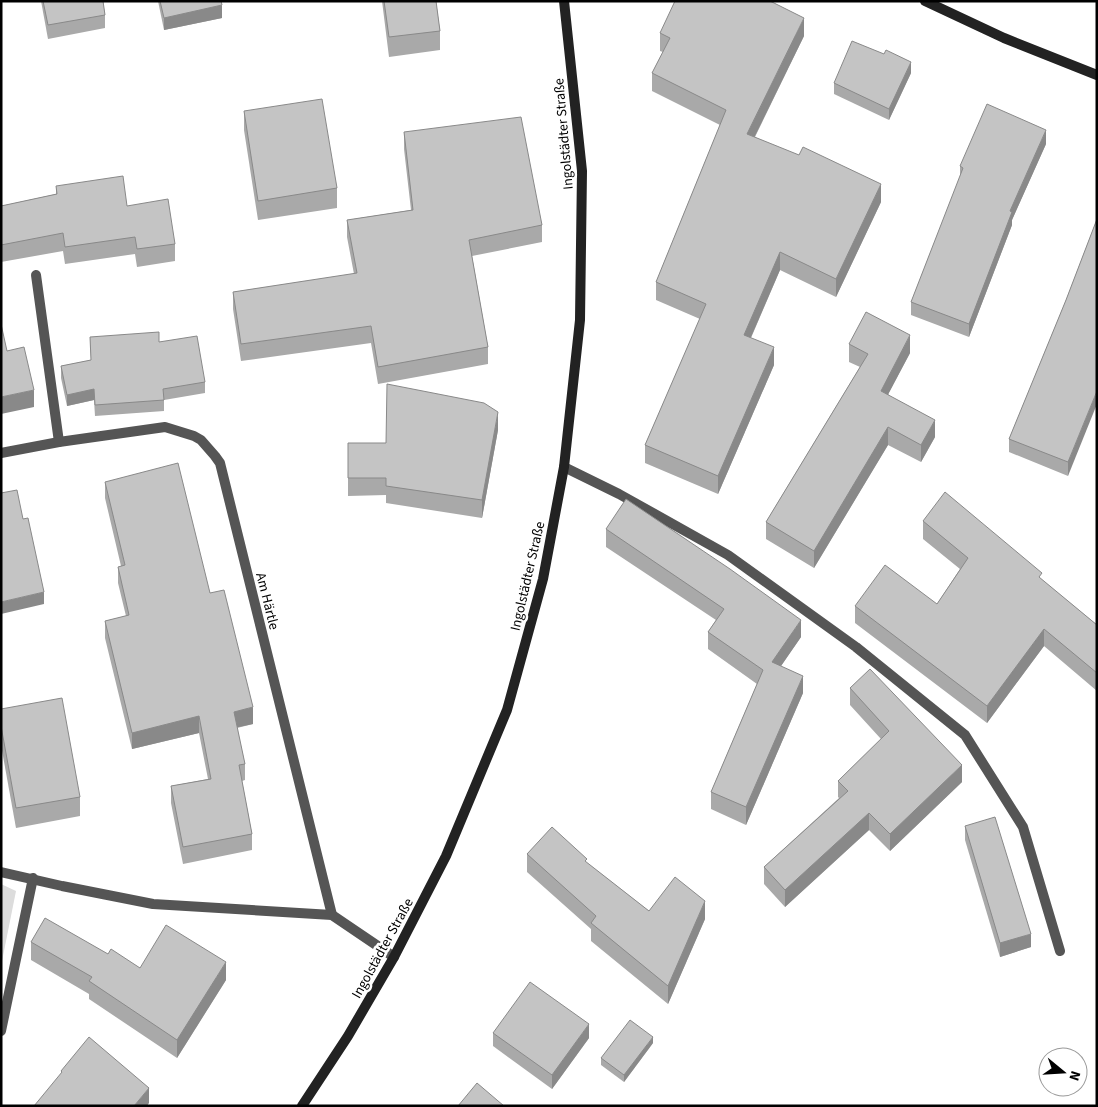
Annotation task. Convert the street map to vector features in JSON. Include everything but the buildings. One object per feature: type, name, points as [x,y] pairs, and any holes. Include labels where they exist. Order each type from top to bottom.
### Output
[{"type":"main road","name":"Ingolstädter Straße","points":[[302,1106],[348,1036],[394,957],[446,856],[507,710],[543,579],[564,467],[580,320],[582,171],[564,1]]},
{"type":"main road","points":[[925,1],[1004,38],[1097,75]]},
{"type":"street","points":[[36,275],[59,442]]},
{"type":"street","name":"Am Härtle","points":[[1,453],[59,442],[165,428],[194,436],[201,440],[215,456],[220,463],[332,915]]},
{"type":"street","points":[[564,467],[619,494],[728,555],[856,647],[965,735],[1023,827],[1060,951]]},
{"type":"street","points":[[1,872],[153,904],[332,915],[394,957]]},
{"type":"street","points":[[1,1032],[32,878]]},
{"type":"shaded area","points":[[1,884],[16,891],[1,966]]}]
